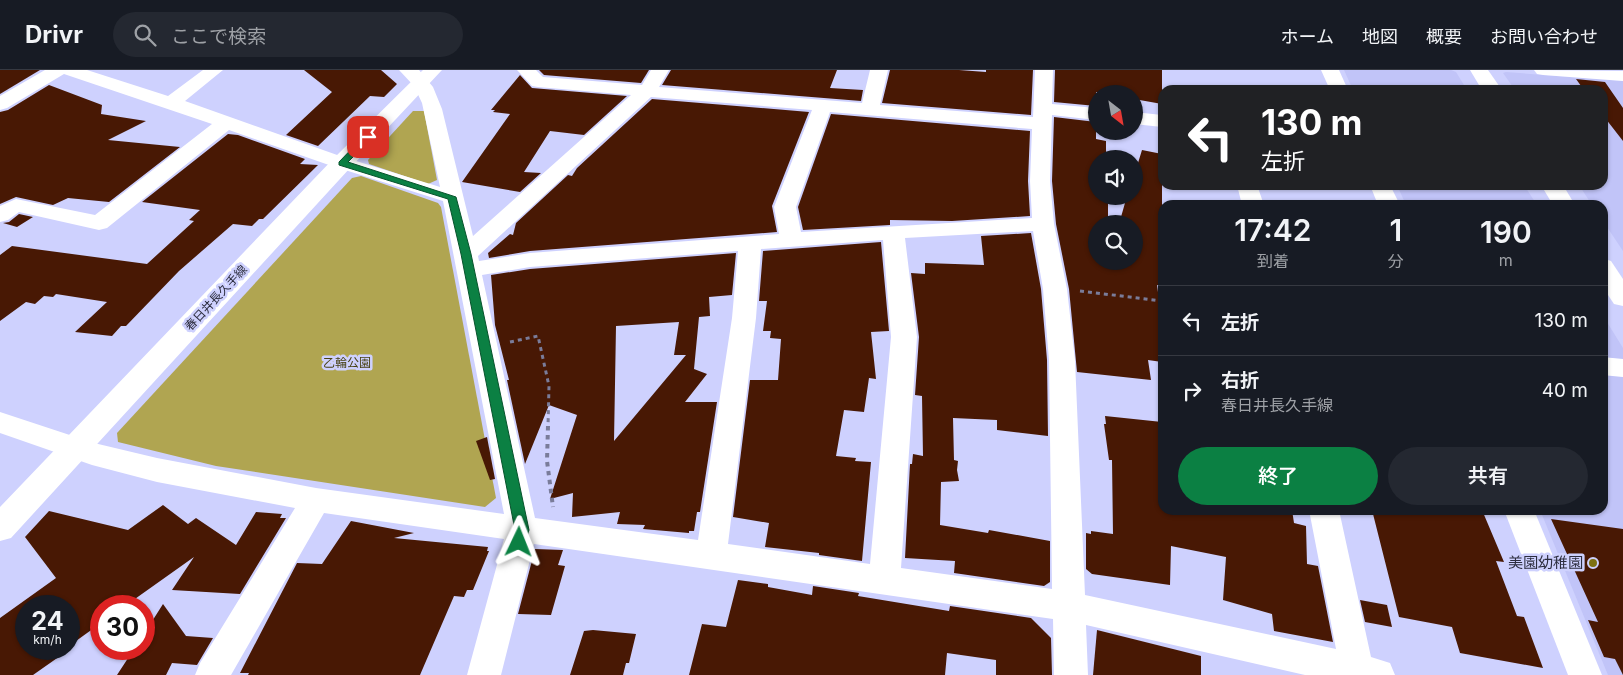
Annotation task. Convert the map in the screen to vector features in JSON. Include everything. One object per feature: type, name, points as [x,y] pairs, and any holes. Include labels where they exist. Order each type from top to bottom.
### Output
[{"type":"main road","points":[[1479,70],[1489,85]]},
{"type":"main road","name":"春日井長久手線","points":[[0,528],[342,163],[421,74]]},
{"type":"main road","points":[[1608,275],[1623,298]]},
{"type":"street","points":[[0,104],[58,70]]},
{"type":"street","points":[[69,70],[171,103],[342,163],[452,197]]},
{"type":"street","points":[[171,103],[214,70]]},
{"type":"street","points":[[526,70],[538,82],[824,105],[1043,116],[1088,114]]},
{"type":"street","points":[[467,262],[647,91],[660,70]]},
{"type":"street","points":[[870,108],[879,70]]},
{"type":"street","points":[[1044,70],[1040,181],[1043,224],[1055,289],[1063,377],[1071,675]]},
{"type":"street","points":[[1330,70],[1337,85]]},
{"type":"street","points":[[1542,70],[1623,76]]},
{"type":"street","points":[[421,74],[433,109],[467,262],[522,530],[484,675]]},
{"type":"street","points":[[791,240],[785,207],[824,105]]},
{"type":"street","points":[[1143,119],[1158,121]]},
{"type":"street","points":[[0,215],[16,205],[99,223],[225,123]]},
{"type":"street","points":[[467,262],[530,260],[893,232],[1043,224]]},
{"type":"street","points":[[884,580],[904,337],[893,232]]},
{"type":"street","points":[[711,554],[744,318],[750,244]]},
{"type":"street","points":[[1608,367],[1623,368]]},
{"type":"street","points":[[0,422],[92,454],[157,470],[316,500],[557,535],[711,554],[1068,606],[1364,674],[1325,515]]},
{"type":"street","points":[[212,675],[316,500]]},
{"type":"street","points":[[1521,515],[1585,675]]},
{"type":"path","points":[[1055,289],[1158,301]]},
{"type":"path","points":[[485,348],[538,336],[550,386],[547,461],[557,535]]},
{"type":"shaded area","points":[[1344,70],[1451,70],[1456,72],[1464,85],[1351,85]]},
{"type":"shaded area","points":[[1503,73],[1623,81],[1623,251],[1608,228],[1608,200],[1589,200],[1582,190],[1608,190],[1608,85],[1511,85]]},
{"type":"shaded area","points":[[1399,190],[1527,190],[1534,200],[1404,200]]},
{"type":"shaded area","points":[[1608,324],[1623,348],[1623,360],[1608,358]]},
{"type":"shaded area","name":"美園幼稚園","points":[[1608,375],[1623,377],[1623,675],[1608,675],[1542,515],[1608,515]]},
{"type":"green space","points":[[413,111],[424,111],[437,180],[428,184],[369,164],[368,160]]},
{"type":"green space","name":"乙輪公園","points":[[361,176],[438,203],[441,207],[496,498],[485,507],[216,466],[118,442],[117,433],[352,178]]},
{"type":"building","points":[[0,70],[40,70],[0,94]]},
{"type":"building","points":[[304,70],[381,70],[397,84],[384,97],[370,96],[318,146],[286,135],[332,92]]},
{"type":"building","points":[[539,70],[649,70],[641,83],[544,75]]},
{"type":"building","points":[[671,70],[837,70],[830,88],[863,90],[861,101],[662,85]]},
{"type":"building","points":[[890,70],[986,72],[986,70],[1033,70],[1031,115],[882,103]]},
{"type":"building","points":[[1055,70],[1162,70],[1162,85],[1158,85],[1158,103],[1143,101],[1143,85],[1088,85],[1088,105],[1054,102]]},
{"type":"building","points":[[520,75],[532,88],[627,96],[584,135],[550,131],[524,172],[541,173],[520,192],[462,182],[510,114],[493,112],[495,110],[491,110]]},
{"type":"building","points":[[1576,79],[1605,82],[1607,85],[1580,85]]},
{"type":"building","points":[[49,85],[102,105],[101,114],[146,121],[108,140],[180,147],[109,202],[68,198],[53,205],[16,197],[0,204],[0,112],[8,110]]},
{"type":"building","points":[[1608,86],[1623,108],[1623,141],[1608,122]]},
{"type":"building","points":[[652,99],[809,112],[772,206],[777,232],[530,251],[489,258],[488,253],[510,234],[513,235],[516,223],[568,175],[572,176],[577,168]]},
{"type":"building","points":[[831,114],[1030,131],[1028,181],[1030,216],[952,221],[890,220],[890,225],[803,230],[798,207]]},
{"type":"building","points":[[1054,117],[1088,121],[1088,140],[1106,141],[1106,150],[1088,150],[1088,205],[1108,205],[1108,215],[1088,215],[1088,270],[1143,270],[1143,215],[1122,215],[1124,205],[1143,205],[1143,150],[1158,153],[1158,190],[1162,190],[1162,200],[1158,200],[1158,361],[1148,360],[1151,380],[1077,372],[1069,289],[1056,224],[1052,181]]},
{"type":"building","points":[[228,134],[238,135],[305,159],[300,164],[318,165],[263,219],[259,219],[252,226],[233,224],[179,271],[126,326],[121,326],[112,336],[75,332],[107,302],[56,294],[53,297],[44,296],[35,304],[26,302],[0,321],[0,255],[12,246],[147,264],[194,221],[189,220],[200,210],[142,202]]},
{"type":"building","points":[[19,214],[33,217],[17,227],[3,223],[9,222]]},
{"type":"building","points":[[1031,233],[1041,289],[1047,360],[1048,436],[997,430],[997,420],[953,418],[954,460],[958,461],[959,481],[941,482],[940,525],[988,533],[989,530],[1050,541],[1050,582],[1044,586],[954,573],[955,561],[905,558],[910,464],[912,464],[913,454],[923,456],[922,396],[915,395],[919,337],[911,273],[925,274],[925,263],[984,265],[981,236]]},
{"type":"building","points":[[881,242],[889,331],[871,332],[876,379],[869,378],[864,412],[844,410],[836,456],[856,458],[855,461],[871,462],[862,561],[819,555],[819,553],[765,547],[769,523],[733,517],[750,380],[778,380],[781,339],[770,338],[771,331],[763,331],[767,301],[759,301],[763,251]]},
{"type":"building","points":[[736,253],[732,295],[709,297],[710,316],[699,317],[694,369],[707,374],[685,402],[717,402],[700,512],[697,512],[694,531],[689,531],[689,533],[643,529],[645,525],[617,524],[620,512],[572,517],[573,493],[550,499],[577,415],[549,405],[525,464],[507,380],[509,380],[495,325],[491,275],[530,269]],"holes":[[[679,322],[674,355],[686,355],[614,441],[616,326]]]},
{"type":"building","points":[[1105,416],[1158,422],[1158,515],[1293,515],[1294,523],[1306,526],[1307,564],[1318,566],[1333,642],[1274,631],[1272,614],[1223,600],[1226,557],[1171,546],[1170,585],[1092,574],[1086,569],[1086,533],[1091,534],[1091,531],[1113,534],[1112,460],[1109,460],[1104,424],[1106,424]]},
{"type":"building","points":[[487,437],[495,479],[490,480],[476,441]]},
{"type":"building","points":[[163,505],[188,524],[196,518],[236,545],[256,512],[282,514],[280,518],[286,518],[240,594],[172,590],[194,557],[140,595],[90,595],[90,631],[80,638],[80,595],[32,595],[56,578],[25,537],[49,511],[128,530]]},
{"type":"building","points":[[1373,515],[1484,515],[1504,562],[1496,561],[1517,616],[1524,617],[1543,668],[1460,653],[1452,627],[1399,617]]},
{"type":"building","name":"美園幼稚園","points":[[1551,519],[1623,529],[1623,675],[1615,659],[1604,657],[1588,620],[1598,622]]},
{"type":"building","points":[[351,521],[414,533],[394,538],[488,547],[487,551],[489,551],[473,590],[467,590],[464,597],[454,596],[420,675],[248,675],[249,673],[240,673],[297,563],[322,564]]},
{"type":"building","points":[[535,549],[563,550],[558,565],[565,566],[551,615],[518,614]]},
{"type":"building","points":[[738,580],[768,584],[768,587],[812,595],[813,586],[859,593],[858,596],[949,611],[950,606],[1031,618],[1051,638],[1052,675],[996,675],[996,660],[947,653],[945,675],[689,675],[702,624],[726,627]]},
{"type":"building","points":[[1360,600],[1387,605],[1392,627],[1365,622]]},
{"type":"building","points":[[163,604],[186,636],[213,638],[197,665],[172,663],[166,675],[117,675],[127,660],[155,660],[155,617]]},
{"type":"building","points":[[15,607],[15,660],[54,660],[33,675],[0,675],[0,618]]},
{"type":"building","points":[[593,630],[636,634],[629,663],[626,663],[623,675],[570,675],[584,631]]},
{"type":"building","points":[[1097,630],[1201,656],[1201,675],[1093,675]]},
{"type":"place","name":"美園幼稚園","points":[[1593,563]]},
{"type":"route","points":[[368,137],[342,163],[452,197],[466,254],[522,530],[519,542]]}]
